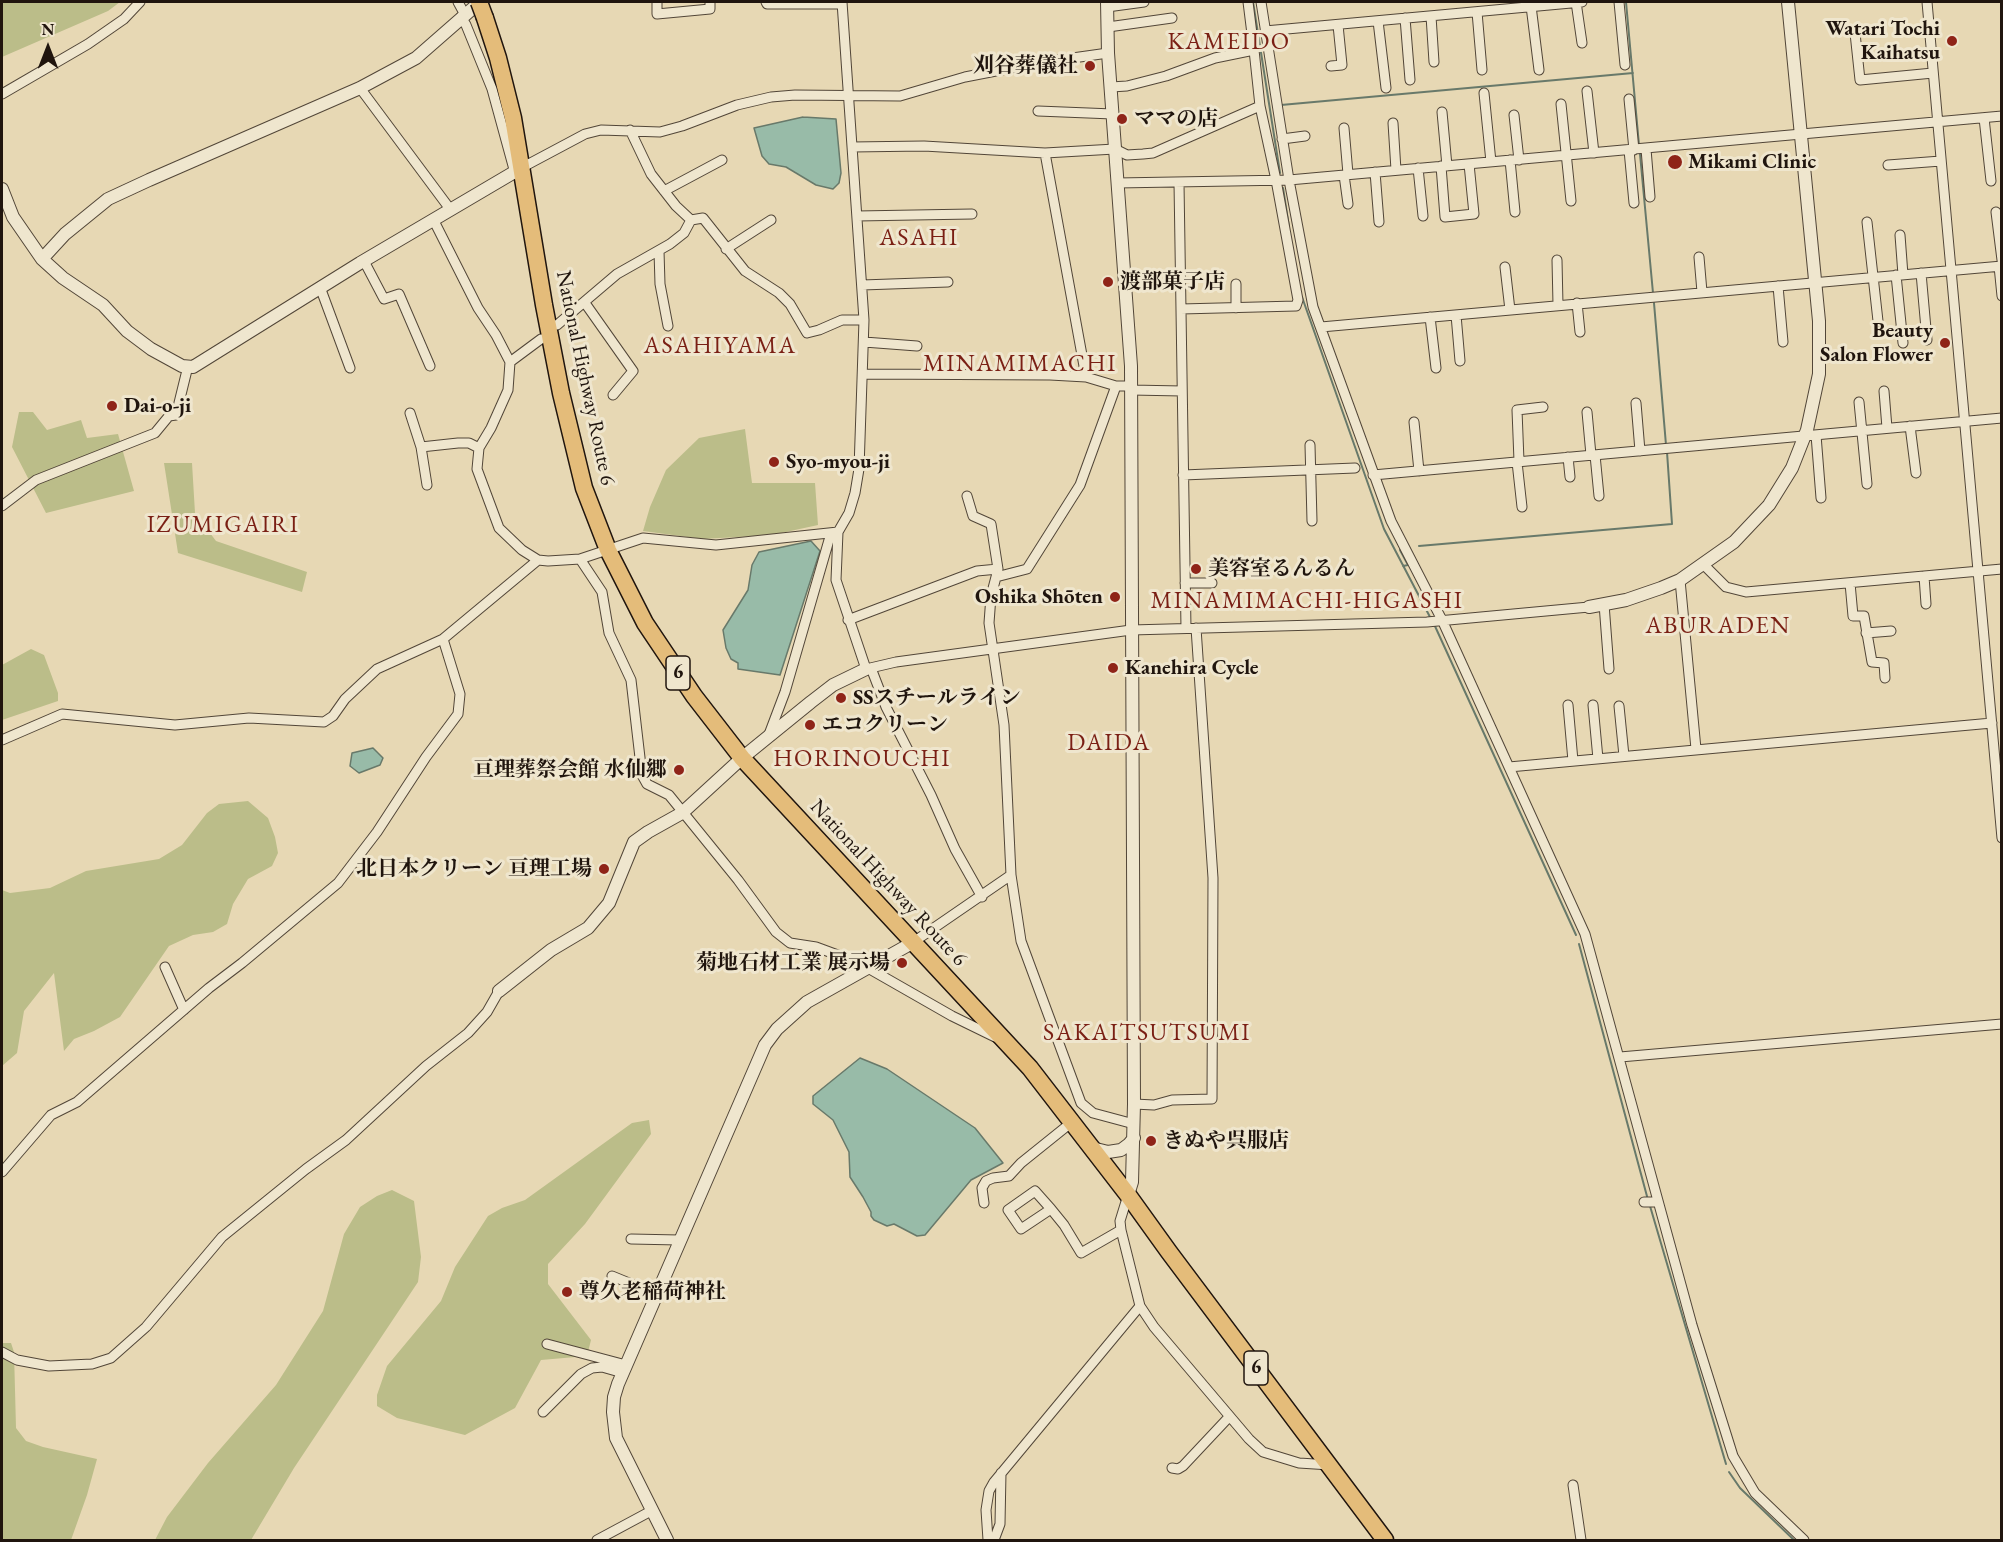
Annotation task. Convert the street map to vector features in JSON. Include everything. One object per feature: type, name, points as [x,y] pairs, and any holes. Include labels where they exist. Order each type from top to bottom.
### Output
[{"type":"highway","name":"National Highway Route 6","points":[[481,7],[513,118],[519,170],[544,305],[561,393],[584,488],[608,550],[645,623],[694,696],[742,758],[1030,1068],[1128,1195],[1385,1540]]},
{"type":"street","points":[[2,93],[88,44],[124,19],[140,2]]},
{"type":"street","points":[[459,2],[492,89],[519,170]]},
{"type":"street","points":[[657,2],[657,14],[710,9],[710,2]]},
{"type":"street","points":[[766,2],[767,4],[842,3],[864,320],[859,469],[855,493],[849,513],[838,532],[829,540],[785,692],[767,739]]},
{"type":"street","points":[[1144,2],[1107,4],[1108,52],[1131,388],[1134,1138],[1132,1182],[1120,1221],[1121,1230],[1140,1306],[1154,1327],[1249,1440],[1263,1452],[1299,1463],[1330,1465]]},
{"type":"street","points":[[1181,309],[1296,306],[1298,300],[1260,106],[1248,2]]},
{"type":"street","points":[[1261,2],[1282,139],[1313,307],[1391,521],[1442,620],[1585,934],[1692,1325],[1733,1456],[1755,1493],[1804,1540]]},
{"type":"street","points":[[1576,2],[1582,43]]},
{"type":"street","points":[[1265,31],[1477,12],[1507,5],[1531,6],[1582,2]]},
{"type":"street","points":[[1619,2],[1625,64]]},
{"type":"street","points":[[1788,2],[1819,321],[1819,374],[1811,436],[1821,498]]},
{"type":"street","points":[[1927,2],[2001,837]]},
{"type":"street","points":[[1531,6],[1539,70]]},
{"type":"street","points":[[42,258],[65,234],[108,200],[360,88],[416,58],[463,15],[481,7]]},
{"type":"street","points":[[1477,12],[1482,70]]},
{"type":"street","points":[[1431,16],[1434,62]]},
{"type":"street","points":[[1108,27],[1172,18]]},
{"type":"street","points":[[1405,18],[1410,80]]},
{"type":"street","points":[[1378,21],[1386,88]]},
{"type":"street","points":[[1331,66],[1342,65],[1338,25]]},
{"type":"street","points":[[1856,33],[1860,80],[1933,74]]},
{"type":"street","points":[[1111,87],[1127,86],[1166,76],[1215,58],[1254,50]]},
{"type":"street","points":[[2,189],[13,218],[42,258],[63,278],[103,305],[150,349],[182,366],[193,367],[433,219],[585,135],[601,130],[660,132],[737,105],[771,97],[795,95],[900,96],[965,77],[1108,52]]},
{"type":"street","points":[[360,88],[450,209]]},
{"type":"street","points":[[1587,92],[1594,153]]},
{"type":"street","points":[[1484,93],[1491,162]]},
{"type":"street","points":[[1629,99],[1634,203]]},
{"type":"street","points":[[1561,104],[1571,201]]},
{"type":"street","points":[[852,147],[924,146],[1045,153],[1115,149],[1127,155],[1153,153],[1260,106]]},
{"type":"street","points":[[1038,111],[1113,114]]},
{"type":"street","points":[[1442,112],[1445,217],[1474,214],[1469,164]]},
{"type":"street","points":[[1514,116],[1515,212]]},
{"type":"street","points":[[1117,183],[1289,180],[2001,116]]},
{"type":"street","points":[[1984,117],[1991,181]]},
{"type":"street","points":[[1393,123],[1396,170]]},
{"type":"street","points":[[1344,128],[1348,204]]},
{"type":"street","points":[[630,130],[651,174],[676,206],[691,220]]},
{"type":"street","points":[[1282,139],[1305,136]]},
{"type":"street","points":[[1646,149],[1650,197]]},
{"type":"street","points":[[1045,153],[1086,377]]},
{"type":"street","points":[[664,191],[722,160]]},
{"type":"street","points":[[1888,165],[1941,161]]},
{"type":"street","points":[[1418,168],[1423,216]]},
{"type":"street","points":[[1375,172],[1379,222]]},
{"type":"street","points":[[1134,1104],[1154,1105],[1172,1100],[1212,1099],[1213,878],[1185,583],[1179,183]]},
{"type":"street","points":[[1996,212],[2001,264],[2001,296]]},
{"type":"street","points":[[857,216],[972,214]]},
{"type":"street","points":[[691,220],[703,218],[745,271],[773,289],[790,304],[807,333],[842,320],[864,320]]},
{"type":"street","points":[[433,219],[478,308],[510,362],[508,390],[479,448],[477,469],[499,528],[510,541],[538,560],[580,559],[643,538],[716,544],[838,532]]},
{"type":"street","points":[[557,325],[617,274],[659,251],[684,233],[691,220]]},
{"type":"street","points":[[726,249],[771,220]]},
{"type":"street","points":[[1867,222],[1878,321]]},
{"type":"street","points":[[1900,235],[1899,275],[1903,343]]},
{"type":"street","points":[[659,251],[660,284],[668,326]]},
{"type":"street","points":[[1699,257],[1702,292]]},
{"type":"street","points":[[1557,260],[1558,305]]},
{"type":"street","points":[[364,261],[384,299],[399,294],[430,366]]},
{"type":"street","points":[[1321,327],[1873,278],[2001,264]]},
{"type":"street","points":[[1505,267],[1510,310]]},
{"type":"street","points":[[1921,273],[1927,340]]},
{"type":"street","points":[[862,285],[948,282]]},
{"type":"street","points":[[1236,284],[1236,308]]},
{"type":"street","points":[[1778,286],[1783,342]]},
{"type":"street","points":[[320,287],[350,368]]},
{"type":"street","points":[[585,303],[633,371],[613,395]]},
{"type":"street","points":[[1577,303],[1580,332]]},
{"type":"street","points":[[1456,315],[1460,361]]},
{"type":"street","points":[[1430,317],[1436,368]]},
{"type":"street","points":[[510,362],[541,339]]},
{"type":"street","points":[[864,342],[917,346]]},
{"type":"street","points":[[2,506],[36,480],[155,433],[169,417],[176,415],[188,366]]},
{"type":"street","points":[[863,374],[1050,375],[1086,377],[1131,388],[1182,391]]},
{"type":"street","points":[[848,620],[977,571],[997,573],[1027,569],[1080,485],[1116,386]]},
{"type":"street","points":[[1884,391],[1887,428]]},
{"type":"street","points":[[1859,402],[1867,484]]},
{"type":"street","points":[[1636,403],[1640,451]]},
{"type":"street","points":[[1522,507],[1517,410],[1543,407]]},
{"type":"street","points":[[1587,412],[1599,496]]},
{"type":"street","points":[[410,413],[421,447],[428,485]]},
{"type":"street","points":[[1373,475],[2001,418]]},
{"type":"street","points":[[1414,422],[1419,471]]},
{"type":"street","points":[[1910,426],[1916,473]]},
{"type":"street","points":[[2,1352],[30,1364],[49,1366],[92,1364],[111,1358],[146,1328],[222,1237],[306,1169],[346,1140],[426,1066],[468,1034],[487,1012],[499,992],[550,950],[588,928],[609,903],[634,842],[682,813],[742,758],[833,685],[868,668],[896,662],[1131,630],[1427,622],[1589,607],[1626,600],[1680,580],[1734,542],[1769,505],[1811,436]]},
{"type":"street","points":[[421,447],[458,442],[469,443],[479,448]]},
{"type":"street","points":[[1310,445],[1312,522]]},
{"type":"street","points":[[1568,457],[1570,477]]},
{"type":"street","points":[[1184,475],[1355,468]]},
{"type":"street","points":[[967,496],[973,516],[991,524],[997,573],[991,596],[989,623],[1004,725],[1011,875],[1021,941],[1081,1103],[1094,1113],[1134,1124]]},
{"type":"street","points":[[838,532],[836,580],[848,620],[891,717],[931,795],[955,849],[982,897]]},
{"type":"street","points":[[580,559],[602,592],[609,633],[631,680],[642,775],[647,784],[669,795],[738,880],[776,932],[790,943],[816,947],[843,957],[952,1017],[1006,1042]]},
{"type":"street","points":[[2,740],[62,714],[176,725],[249,717],[324,722],[333,716],[345,699],[376,669],[443,639],[538,560]]},
{"type":"street","points":[[1703,564],[1726,587],[1746,592],[2001,569]]},
{"type":"street","points":[[1924,576],[1926,604]]},
{"type":"street","points":[[1680,580],[1696,749]]},
{"type":"street","points":[[1185,583],[1212,583]]},
{"type":"street","points":[[1850,583],[1853,616],[1864,616],[1872,662],[1884,663],[1885,678]]},
{"type":"street","points":[[1604,604],[1609,669]]},
{"type":"street","points":[[1866,633],[1891,631]]},
{"type":"street","points":[[2,1172],[51,1115],[77,1102],[209,988],[338,883],[458,714],[460,694],[443,639]]},
{"type":"street","points":[[1568,705],[1573,761]]},
{"type":"street","points":[[1593,705],[1598,759]]},
{"type":"street","points":[[1619,706],[1624,756]]},
{"type":"street","points":[[1509,767],[1992,723]]},
{"type":"street","points":[[667,1540],[616,1438],[614,1397],[679,1240],[765,1046],[777,1029],[807,1002],[912,943],[1011,875]]},
{"type":"street","points":[[165,967],[184,1010]]},
{"type":"street","points":[[1620,1057],[2001,1024]]},
{"type":"street","points":[[984,1203],[982,1188],[986,1181],[1009,1176],[1021,1163],[1072,1122]]},
{"type":"street","points":[[1092,1148],[1108,1152],[1121,1150],[1134,1138]]},
{"type":"street","points":[[1051,1209],[1021,1229],[1008,1210],[1035,1191],[1051,1209],[1064,1225],[1081,1253],[1121,1230]]},
{"type":"street","points":[[1644,1202],[1658,1202]]},
{"type":"street","points":[[631,1239],[679,1240]]},
{"type":"street","points":[[612,1276],[656,1294]]},
{"type":"street","points":[[988,1540],[986,1510],[989,1491],[1001,1473],[1140,1306]]},
{"type":"street","points":[[547,1344],[625,1369]]},
{"type":"street","points":[[543,1412],[581,1374],[592,1368],[625,1369]]},
{"type":"street","points":[[1172,1468],[1179,1469],[1183,1466],[1229,1417]]},
{"type":"street","points":[[994,1540],[1000,1524],[1001,1473]]},
{"type":"street","points":[[1573,1485],[1581,1540]]},
{"type":"street","points":[[597,1540],[651,1511]]},
{"type":"shaded area","points":[[2,2],[120,2],[108,11],[2,57]]},
{"type":"shaded area","points":[[803,117],[836,119],[841,173],[839,183],[833,189],[816,185],[786,167],[769,164],[762,156],[754,128]]},
{"type":"shaded area","points":[[19,412],[33,412],[47,430],[81,420],[87,438],[118,434],[134,491],[46,513],[12,447]]},
{"type":"shaded area","points":[[745,429],[752,483],[815,483],[818,525],[772,535],[703,539],[643,531],[650,507],[666,470],[699,438]]},
{"type":"shaded area","points":[[164,463],[192,463],[195,513],[216,541],[307,572],[302,592],[178,553]]},
{"type":"shaded area","points":[[811,541],[820,551],[780,675],[738,669],[738,663],[731,659],[726,648],[723,630],[748,590],[752,565],[759,552]]},
{"type":"shaded area","points":[[31,649],[44,655],[58,693],[58,701],[2,720],[2,665]]},
{"type":"shaded area","points":[[373,748],[383,758],[380,765],[359,773],[350,766],[352,753]]},
{"type":"shaded area","points":[[248,801],[268,818],[278,853],[272,866],[248,879],[233,904],[227,924],[213,932],[193,935],[169,946],[120,1017],[74,1039],[64,1051],[54,973],[24,1011],[17,1053],[2,1066],[2,890],[10,893],[50,888],[86,871],[159,859],[182,845],[207,813],[219,804]]},
{"type":"shaded area","points":[[860,1058],[887,1069],[975,1128],[1003,1163],[971,1180],[925,1235],[917,1236],[894,1224],[887,1226],[874,1220],[850,1177],[849,1152],[833,1120],[813,1104],[813,1096]]},
{"type":"shaded area","points":[[649,1120],[651,1134],[585,1224],[548,1264],[548,1284],[591,1340],[587,1356],[541,1360],[515,1408],[465,1435],[397,1418],[377,1406],[377,1395],[387,1366],[441,1301],[455,1267],[488,1216],[525,1200],[632,1123]]},
{"type":"shaded area","points":[[392,1190],[414,1201],[421,1257],[418,1282],[294,1468],[251,1540],[155,1540],[167,1517],[208,1463],[276,1385],[323,1311],[344,1234],[360,1207]]},
{"type":"shaded area","points":[[2,1343],[11,1343],[14,1352],[16,1428],[26,1441],[97,1459],[71,1540],[2,1540]]},
{"type":"waterway","points":[[1253,2],[1280,173]]},
{"type":"waterway","points":[[1626,2],[1639,145]]},
{"type":"waterway","points":[[1281,105],[1633,73]]},
{"type":"waterway","points":[[1640,154],[1653,293]]},
{"type":"waterway","points":[[1283,188],[1289,227]]},
{"type":"waterway","points":[[1302,297],[1384,529],[1430,617]]},
{"type":"waterway","points":[[1654,303],[1666,445]]},
{"type":"waterway","points":[[1419,546],[1672,524],[1667,452]]},
{"type":"waterway","points":[[1400,550],[1408,565],[1403,566]]},
{"type":"waterway","points":[[1434,624],[1576,935]]},
{"type":"waterway","points":[[1579,944],[1648,1200]]},
{"type":"waterway","points":[[1650,1206],[1726,1464]]},
{"type":"waterway","points":[[1729,1472],[1740,1488],[1794,1540]]},
{"type":"place","name":"Watari Tochi Kaihatsu","points":[[1952,41]]},
{"type":"place","name":"刈谷葬儀社","points":[[1090,66]]},
{"type":"place","name":"ママの店","points":[[1122,119]]},
{"type":"place","name":"Mikami Clinic","points":[[1675,162]]},
{"type":"place","name":"渡部菓子店","points":[[1108,282]]},
{"type":"place","name":"Beauty Salon Flower","points":[[1945,343]]},
{"type":"place","name":"Dai-o-ji","points":[[112,406]]},
{"type":"place","name":"Syo-myou-ji","points":[[774,462]]},
{"type":"place","name":"美容室るんるん","points":[[1196,569]]},
{"type":"place","name":"Oshika Shōten","points":[[1115,597]]},
{"type":"place","name":"Kanehira Cycle","points":[[1113,668]]},
{"type":"place","name":"SSスチールライン","points":[[841,698]]},
{"type":"place","name":"エコクリーン","points":[[810,725]]},
{"type":"place","name":"亘理葬祭会館 水仙郷","points":[[679,770]]},
{"type":"place","name":"北日本クリーン 亘理工場","points":[[604,869]]},
{"type":"place","name":"菊地石材工業 展示場","points":[[902,963]]},
{"type":"place","name":"きぬや呉服店","points":[[1151,1141]]},
{"type":"place","name":"尊久老稲荷神社","points":[[567,1292]]},
{"type":"district","name":"KAMEIDO","points":[[1229,42]]},
{"type":"district","name":"ASAHI","points":[[919,238]]},
{"type":"district","name":"ASAHIYAMA","points":[[720,346]]},
{"type":"district","name":"MINAMIMACHI","points":[[1020,364]]},
{"type":"district","name":"IZUMIGAIRI","points":[[223,525]]},
{"type":"district","name":"MINAMIMACHI-HIGASHI","points":[[1307,601]]},
{"type":"district","name":"ABURADEN","points":[[1718,626]]},
{"type":"district","name":"DAIDA","points":[[1109,743]]},
{"type":"district","name":"HORINOUCHI","points":[[862,759]]},
{"type":"district","name":"SAKAITSUTSUMI","points":[[1147,1033]]}]
